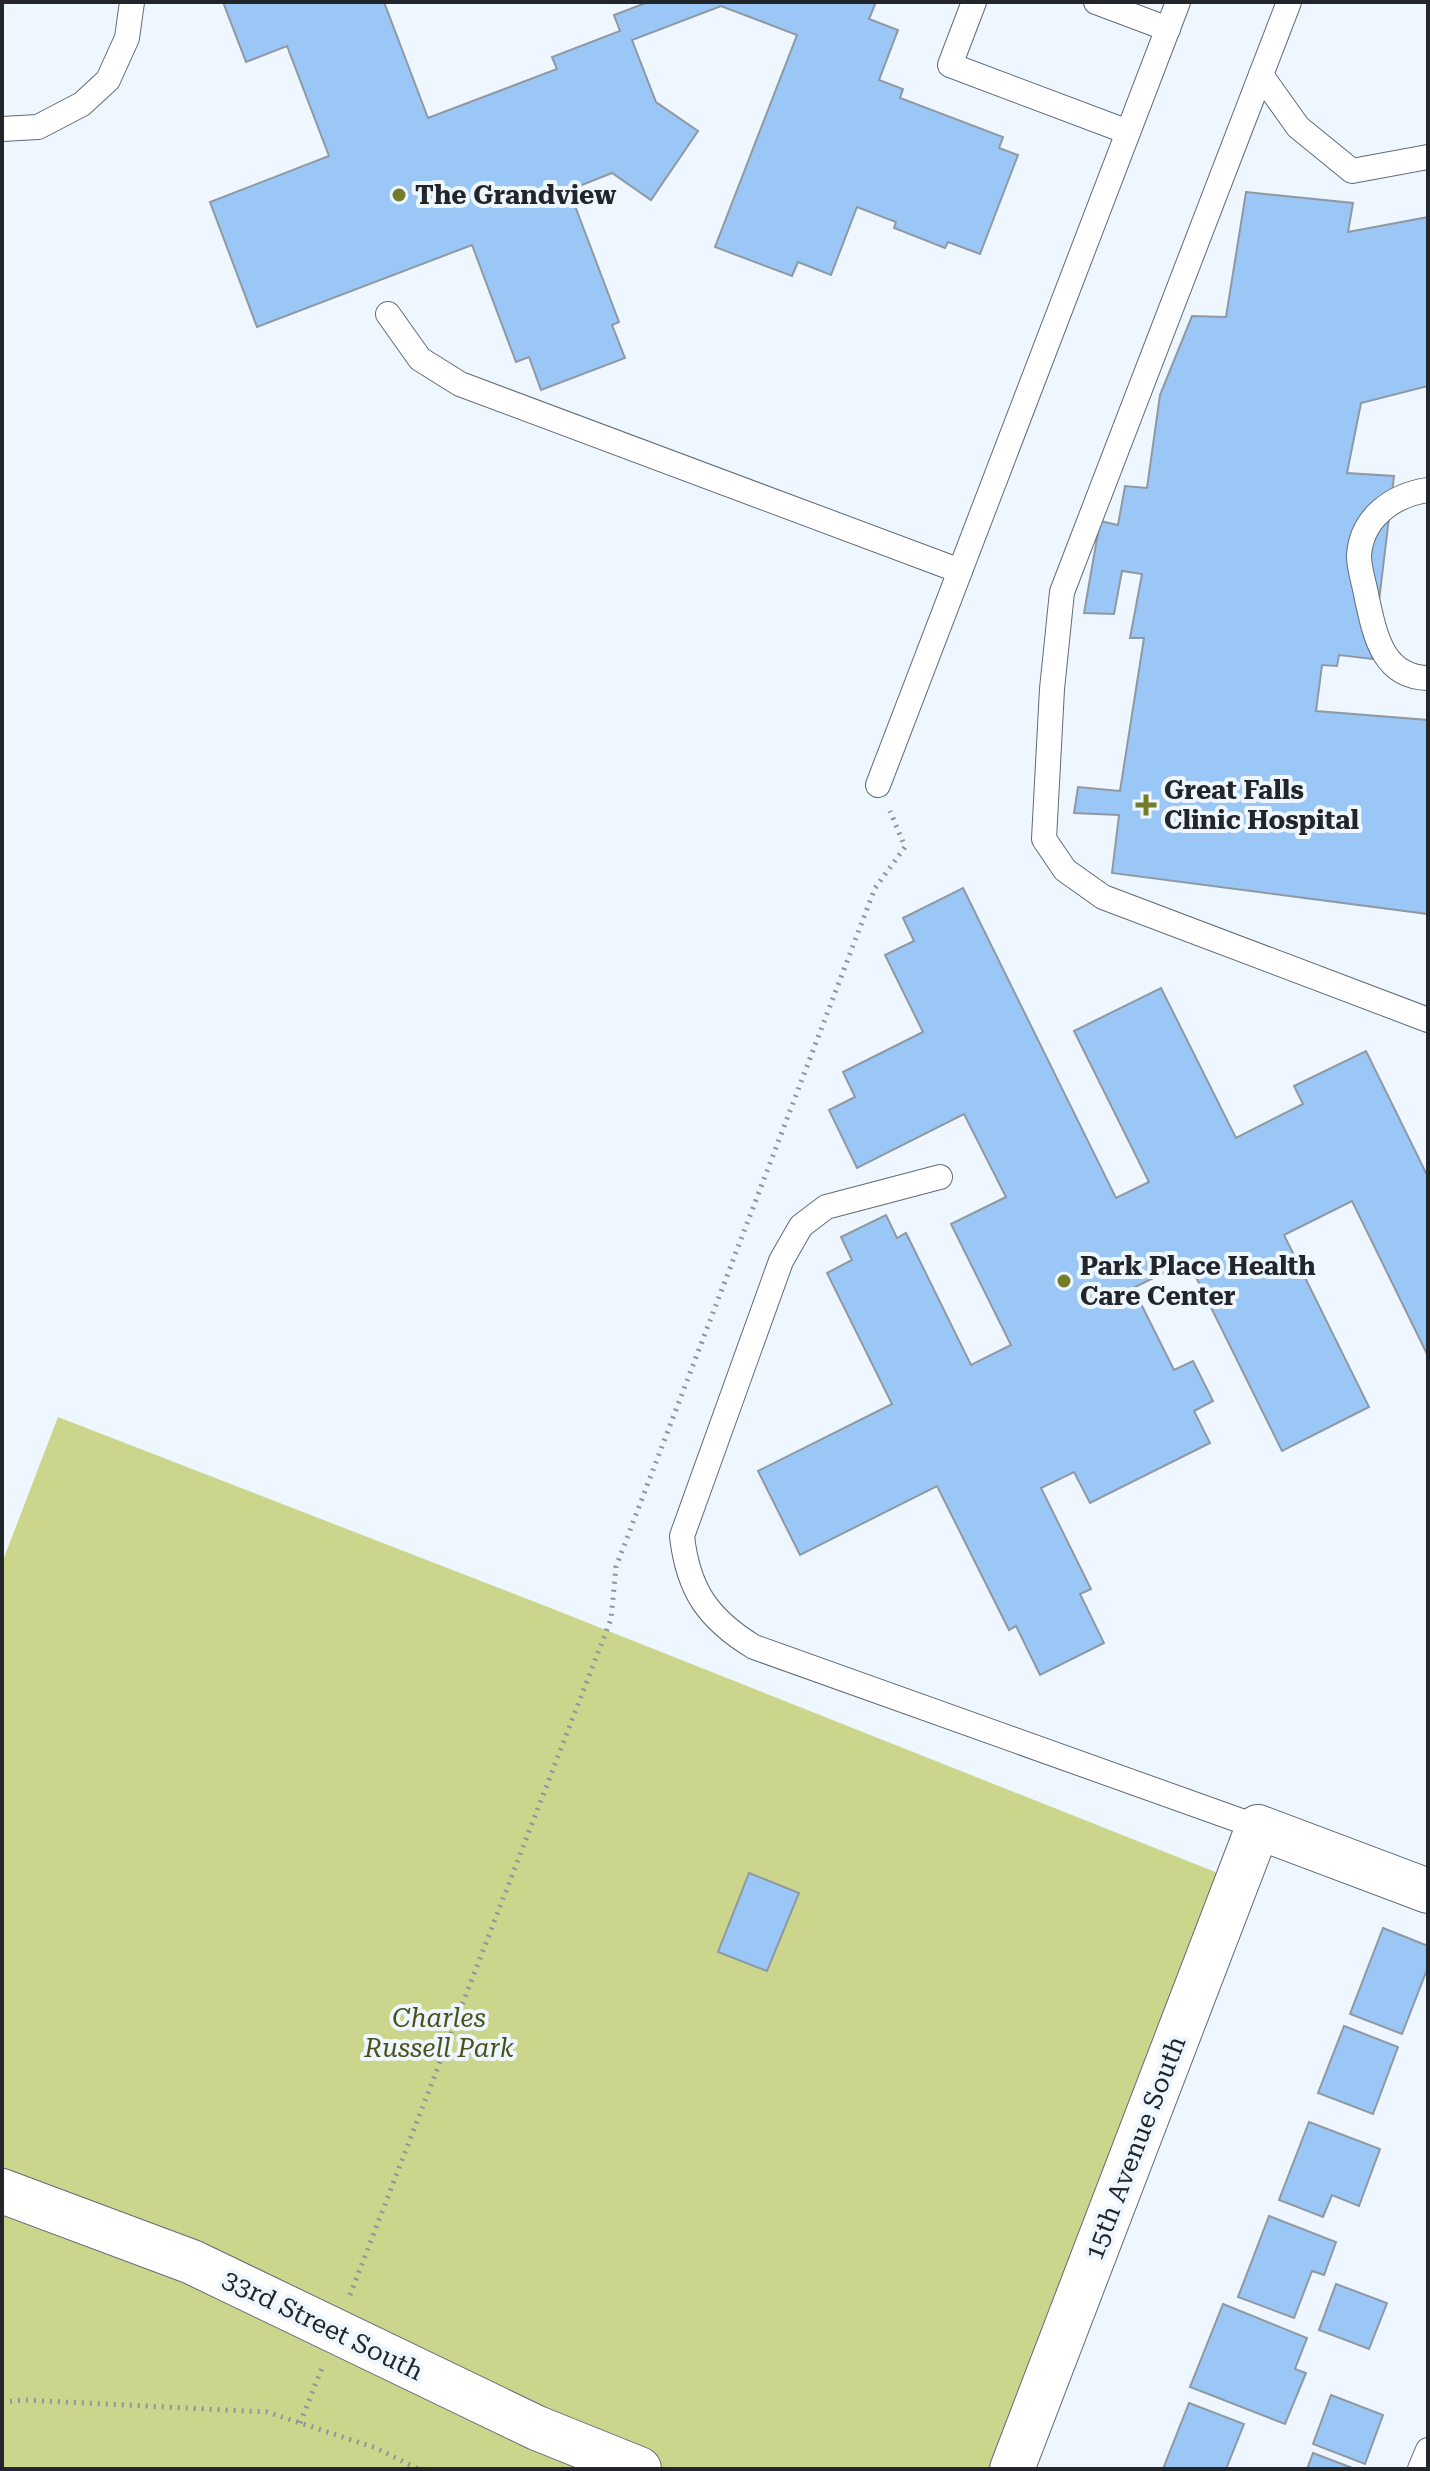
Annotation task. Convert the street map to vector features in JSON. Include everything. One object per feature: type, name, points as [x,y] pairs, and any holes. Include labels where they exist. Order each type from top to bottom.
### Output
[{"type":"street","points":[[1258,1827],[1428,1891]]},
{"type":"street","name":"15th Avenue South","points":[[1012,2469],[1258,1827]]},
{"type":"street","name":"33rd Street South","points":[[2,2191],[192,2262],[537,2428],[639,2469]]},
{"type":"lane","points":[[2,129],[38,127],[82,104],[108,80],[127,38],[132,2]]},
{"type":"lane","points":[[974,2],[950,65],[1128,132]]},
{"type":"lane","points":[[1096,2],[1168,29]]},
{"type":"lane","points":[[878,785],[1178,2]]},
{"type":"lane","points":[[1289,2],[1062,592],[1052,689],[1044,839],[1065,870],[1103,897],[1428,1020]]},
{"type":"lane","points":[[1261,75],[1298,127],[1352,171],[1428,157]]},
{"type":"lane","points":[[388,314],[420,359],[460,384],[960,571]]},
{"type":"lane","points":[[1428,490],[1409,493],[1389,503],[1374,518],[1363,537],[1359,558],[1375,636],[1382,651],[1392,664],[1406,673],[1428,678]]},
{"type":"lane","points":[[940,1177],[826,1207],[801,1226],[781,1261],[682,1536],[684,1556],[697,1594],[712,1616],[754,1647],[1258,1827]]},
{"type":"lane","points":[[1420,2469],[1428,2450]]},
{"type":"path","points":[[300,2423],[611,1619],[616,1567],[875,888],[905,847],[878,785]]},
{"type":"path","points":[[2,2402],[24,2400],[267,2412],[376,2448],[418,2469]]},
{"type":"green space","name":"Charles Russell Park","points":[[58,1417],[553,1609],[1238,1881],[1006,2469],[2,2469],[2,1563]]},
{"type":"building","name":"The Grandview","points":[[223,2],[384,2],[428,118],[557,69],[552,57],[620,31],[614,15],[648,2],[876,2],[869,19],[898,30],[879,80],[903,89],[900,98],[1003,137],[999,148],[1018,155],[980,254],[948,242],[945,248],[894,228],[896,222],[857,207],[831,275],[798,262],[792,276],[715,247],[797,35],[721,6],[632,40],[656,102],[698,131],[651,200],[612,173],[569,190],[619,322],[612,325],[625,358],[541,390],[529,357],[516,362],[472,245],[257,327],[210,202],[329,156],[287,46],[246,62]]},
{"type":"building","points":[[1246,192],[1353,203],[1348,232],[1428,217],[1428,386],[1361,403],[1347,473],[1394,476],[1372,659],[1339,655],[1337,666],[1322,665],[1316,711],[1428,720],[1428,914],[1112,873],[1119,815],[1074,813],[1078,787],[1120,791],[1144,638],[1130,638],[1142,574],[1122,571],[1114,614],[1084,613],[1100,521],[1118,525],[1125,486],[1147,488],[1160,395],[1192,316],[1226,317]]},
{"type":"building","name":"Park Place Health Care Center","points":[[963,888],[1116,1198],[1149,1182],[1074,1031],[1161,988],[1236,1138],[1303,1104],[1294,1086],[1366,1051],[1428,1177],[1428,1356],[1352,1201],[1284,1235],[1369,1407],[1282,1451],[1188,1261],[1133,1288],[1174,1370],[1193,1361],[1213,1401],[1194,1411],[1210,1443],[1090,1503],[1074,1472],[1041,1488],[1091,1589],[1080,1594],[1104,1643],[1040,1675],[1016,1626],[1009,1630],[937,1486],[800,1555],[758,1471],[892,1404],[827,1273],[852,1260],[841,1237],[886,1215],[897,1238],[906,1233],[971,1365],[1011,1345],[951,1224],[1006,1197],[964,1114],[857,1168],[829,1110],[855,1097],[843,1072],[923,1032],[885,955],[914,941],[903,918]]},
{"type":"building","points":[[749,1873],[799,1893],[767,1971],[718,1952]]},
{"type":"building","points":[[1383,1928],[1428,1946],[1428,1967],[1402,2034],[1350,2014]]},
{"type":"building","points":[[1344,2026],[1398,2047],[1373,2114],[1318,2093]]},
{"type":"building","points":[[1309,2122],[1380,2149],[1359,2206],[1332,2195],[1323,2217],[1279,2200]]},
{"type":"building","points":[[1269,2216],[1336,2242],[1324,2275],[1312,2271],[1294,2318],[1238,2297]]},
{"type":"building","points":[[1336,2284],[1387,2303],[1369,2349],[1319,2330]]},
{"type":"building","points":[[1223,2304],[1307,2338],[1295,2369],[1306,2373],[1285,2424],[1190,2387]]},
{"type":"building","points":[[1331,2395],[1383,2415],[1365,2464],[1313,2444]]},
{"type":"building","points":[[1189,2403],[1244,2424],[1226,2469],[1163,2469]]},
{"type":"building","points":[[1313,2453],[1355,2469],[1307,2469]]},
{"type":"place","name":"The Grandview","points":[[399,195]]},
{"type":"place","name":"Great Falls Clinic Hospital","points":[[1146,805]]},
{"type":"place","name":"Park Place Health Care Center","points":[[1064,1281]]}]
